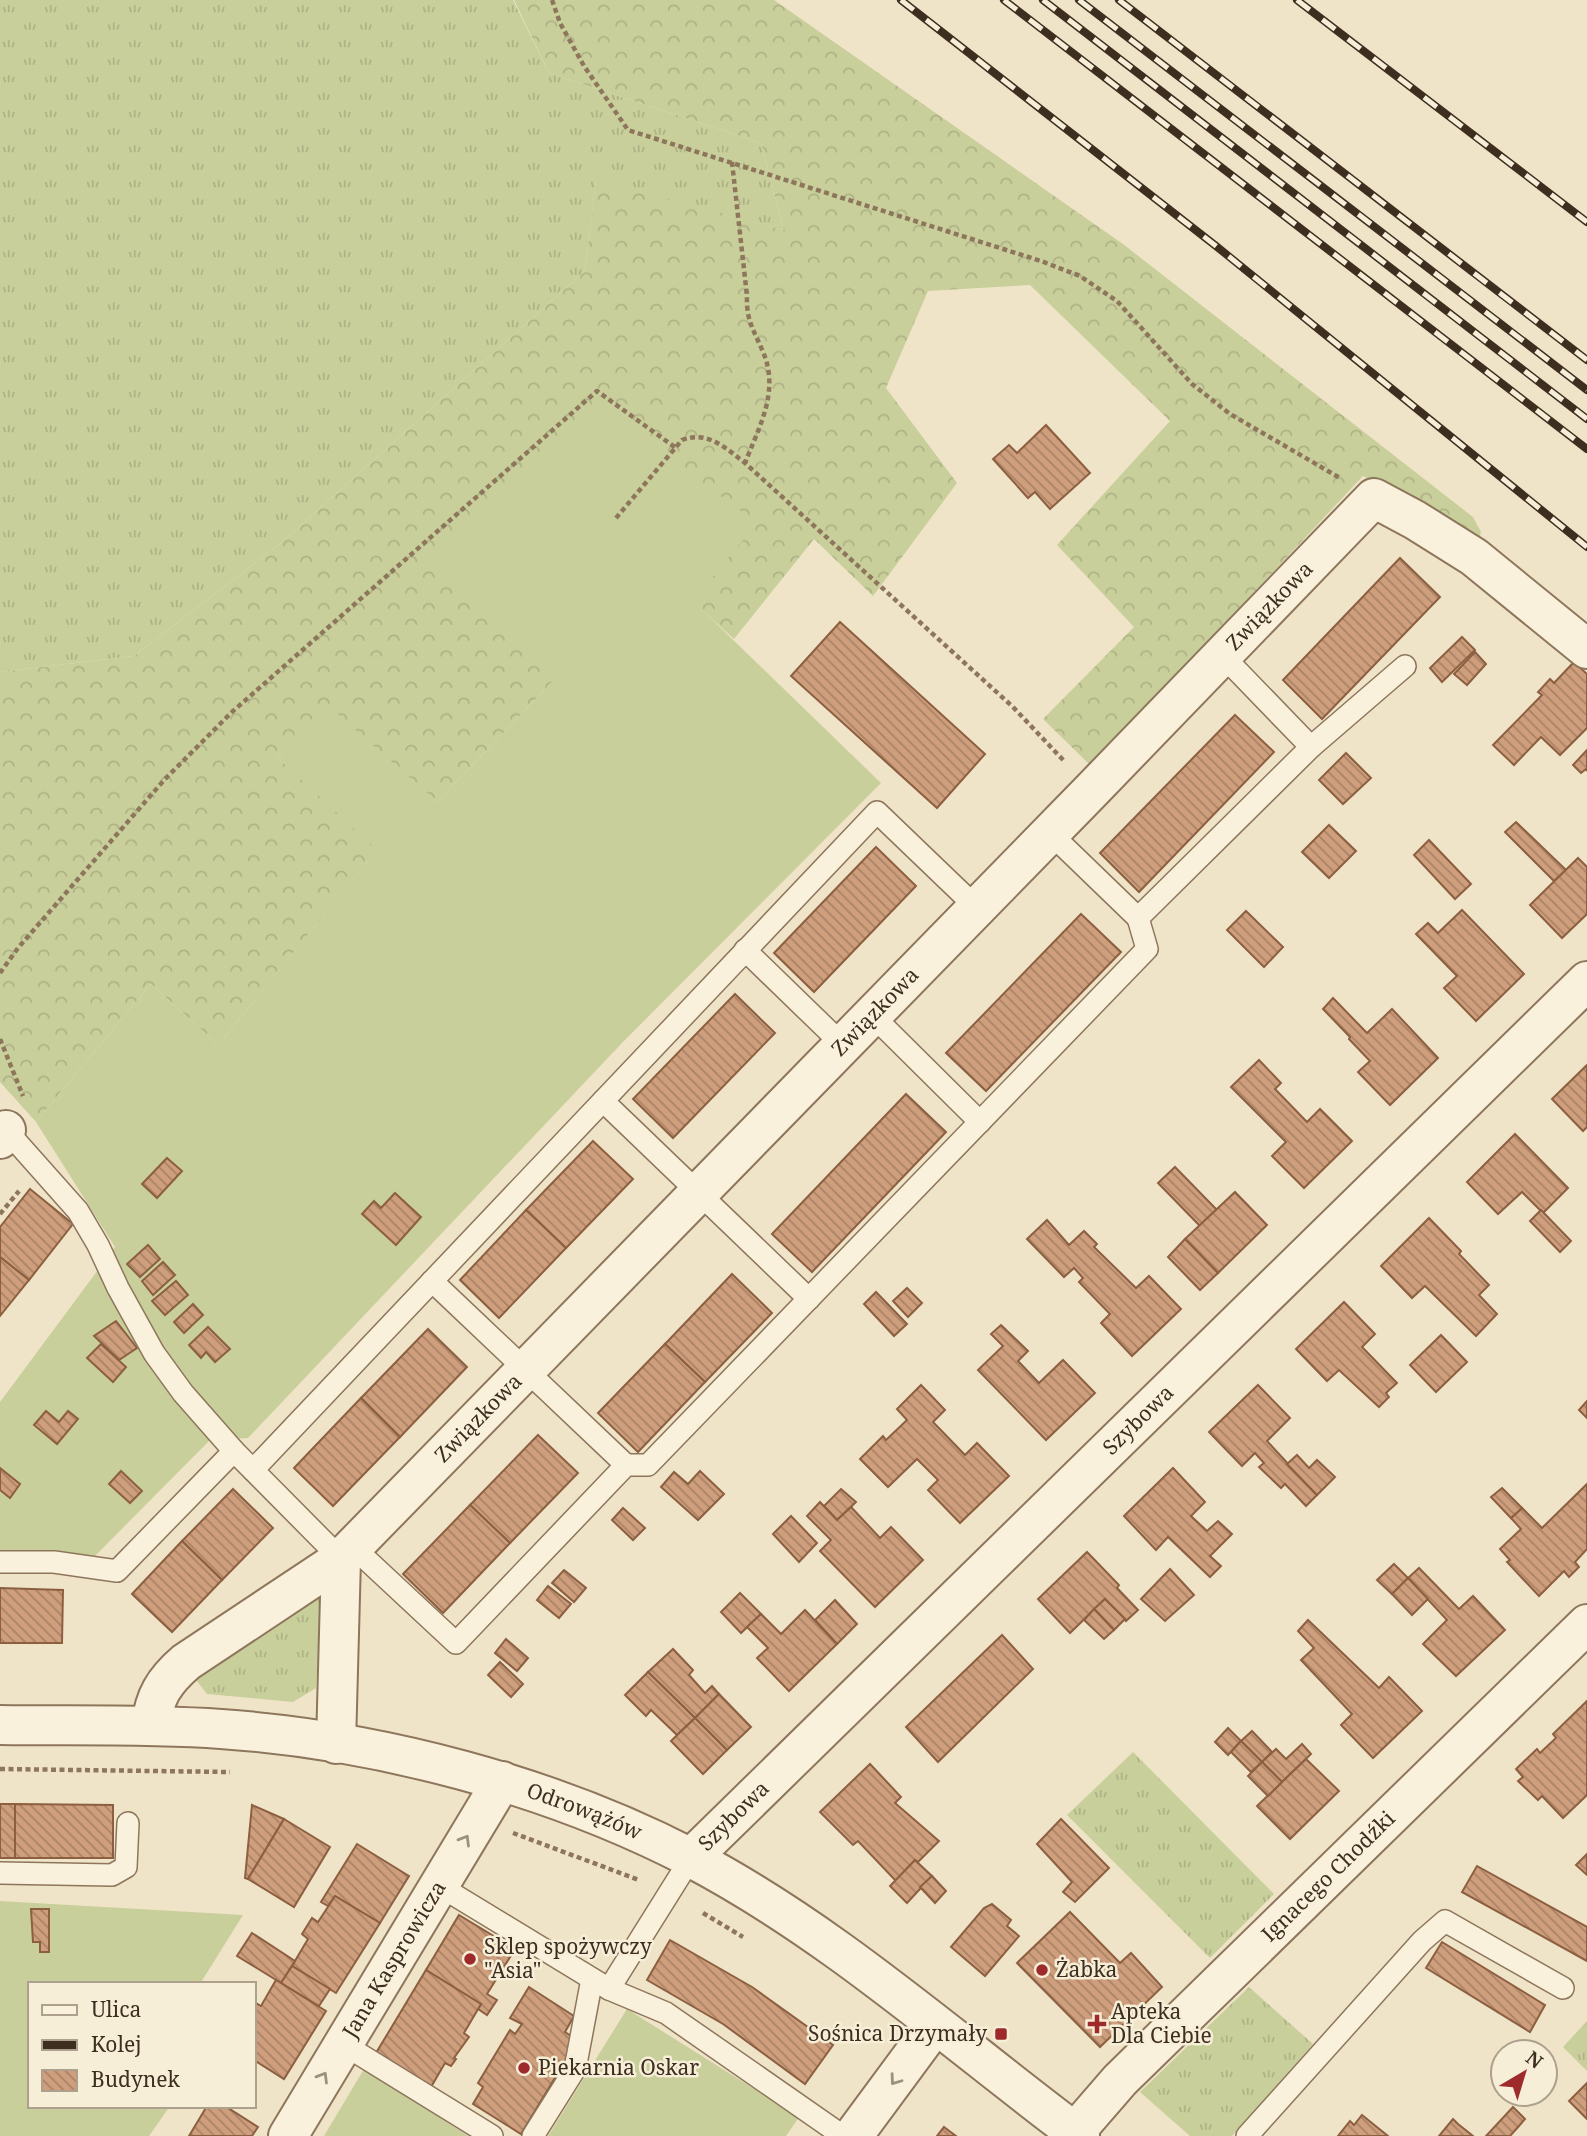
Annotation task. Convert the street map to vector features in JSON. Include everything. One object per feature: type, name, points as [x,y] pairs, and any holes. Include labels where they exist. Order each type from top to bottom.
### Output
[{"type":"street","points":[[1374,498],[1474,556],[1587,649]]},
{"type":"street","name":"Związkowa","points":[[151,1726],[156,1701],[168,1678],[186,1662],[347,1553],[1374,498]]},
{"type":"street","name":"Szybowa","points":[[691,1858],[1587,981]]},
{"type":"street","points":[[336,1744],[347,1553]]},
{"type":"street","name":"Ignacego Chodźki","points":[[1077,2134],[1120,2080],[1587,1624]]},
{"type":"street","name":"Odrowążów","points":[[0,1726],[223,1729],[336,1744],[422,1760],[502,1781],[594,1814],[691,1858],[794,1921],[1077,2134]]},
{"type":"street","name":"Jana Kasprowicza","points":[[288,2136],[502,1781]]},
{"type":"street","points":[[853,2136],[935,2025]]},
{"type":"lane","points":[[1222,655],[1311,747]]},
{"type":"lane","points":[[1138,918],[1311,747],[1405,666]]},
{"type":"lane","points":[[253,1470],[877,812],[977,908]]},
{"type":"lane","points":[[432,1281],[626,1465],[648,1465],[1147,949],[1138,918],[1050,833]]},
{"type":"lane","points":[[746,950],[843,1045]]},
{"type":"lane","points":[[872,1015],[980,1122]]},
{"type":"lane","points":[[603,1101],[809,1298]]},
{"type":"lane","points":[[3,1134],[78,1211],[154,1353],[183,1393],[234,1451],[347,1553],[456,1643],[626,1465]]},
{"type":"lane","points":[[0,1562],[54,1562],[117,1571],[234,1451]]},
{"type":"lane","points":[[0,1873],[112,1875],[126,1867],[128,1823]]},
{"type":"lane","points":[[533,2136],[575,2069],[600,1984],[669,1893],[691,1858]]},
{"type":"lane","points":[[438,1885],[600,1984],[666,2013],[843,2136]]},
{"type":"lane","points":[[1247,2136],[1422,1941],[1445,1921],[1563,1988]]},
{"type":"lane","points":[[343,2044],[492,2136]]},
{"type":"path","points":[[552,0],[560,23],[584,66],[628,130],[1080,276],[1117,301],[1192,384],[1230,414],[1374,498]]},
{"type":"path","points":[[732,162],[747,314],[765,355],[770,382],[767,408],[745,463]]},
{"type":"path","points":[[0,974],[18,948],[165,779],[232,712],[597,391],[676,448]]},
{"type":"path","points":[[616,518],[682,440],[692,436],[707,437],[745,463],[1013,707],[1091,791]]},
{"type":"path","points":[[0,1039],[26,1104],[3,1134]]},
{"type":"path","points":[[0,1769],[234,1772]]},
{"type":"path","points":[[477,1820],[658,1887],[751,1942]]},
{"type":"green space","points":[[0,0],[513,0],[549,73],[761,143],[784,230],[596,180],[585,271],[281,543],[134,656],[0,672]]},
{"type":"green space","points":[[514,0],[774,0],[1123,244],[1473,517],[1481,532],[1478,543],[1363,476],[1091,766],[1043,719],[1134,627],[1057,545],[1170,421],[1030,285],[928,291],[886,388],[957,483],[873,596],[814,539],[734,639],[692,601],[756,523],[556,678],[437,802],[333,711],[277,757],[378,849],[218,1045],[151,984],[36,1122],[0,1082],[0,672],[134,656],[281,543],[585,271],[596,179],[784,230],[761,143],[549,73]]},
{"type":"green space","points":[[604,410],[757,523],[693,601],[881,783],[622,1043],[248,1438],[210,1440],[93,1558],[0,1554],[0,1402],[115,1247],[36,1122],[151,984],[218,1045],[377,850],[277,757],[333,710],[437,802],[556,678],[436,560]]},
{"type":"green space","points":[[310,1597],[321,1598],[316,1688],[293,1702],[207,1694],[196,1680]]},
{"type":"green space","points":[[1133,1752],[1274,1894],[1210,1958],[1067,1815]]},
{"type":"green space","points":[[0,1901],[243,1915],[201,1982],[28,1982],[28,2108],[169,2108],[149,2136],[0,2136]]},
{"type":"green space","points":[[1249,1987],[1313,2044],[1232,2136],[1190,2136],[1140,2092]]},
{"type":"green space","points":[[627,2009],[799,2117],[786,2136],[548,2136]]},
{"type":"green space","points":[[1587,2021],[1587,2071],[1563,2047]]},
{"type":"green space","points":[[364,2069],[468,2136],[324,2136]]},
{"type":"building","points":[[1046,425],[1090,473],[1050,509],[1035,492],[1028,498],[993,459],[1009,445],[1017,453]]},
{"type":"building","points":[[1400,558],[1440,597],[1322,719],[1283,680]]},
{"type":"building","points":[[840,622],[985,754],[937,808],[791,676]]},
{"type":"building","points":[[1462,637],[1475,650],[1442,682],[1430,668]]},
{"type":"building","points":[[1475,652],[1486,664],[1467,685],[1454,674]]},
{"type":"building","points":[[1574,662],[1587,674],[1587,728],[1560,755],[1541,737],[1514,765],[1493,745],[1542,695],[1538,692],[1550,679],[1554,683]]},
{"type":"building","points":[[1235,715],[1274,752],[1139,892],[1100,853]]},
{"type":"building","points":[[1587,750],[1587,771],[1586,769],[1581,773],[1573,765]]},
{"type":"building","points":[[1346,753],[1371,778],[1343,804],[1319,780]]},
{"type":"building","points":[[1516,822],[1566,870],[1554,881],[1505,832]]},
{"type":"building","points":[[1329,825],[1356,851],[1329,878],[1302,852]]},
{"type":"building","points":[[1429,840],[1471,884],[1455,899],[1414,855]]},
{"type":"building","points":[[876,847],[916,886],[814,992],[774,953]]},
{"type":"building","points":[[1578,858],[1587,867],[1587,914],[1562,938],[1530,905]]},
{"type":"building","points":[[1462,910],[1524,974],[1476,1021],[1444,988],[1457,976],[1416,934],[1428,923],[1438,933]]},
{"type":"building","points":[[1246,911],[1283,947],[1264,967],[1227,930]]},
{"type":"building","points":[[1081,914],[1121,952],[986,1091],[946,1053]]},
{"type":"building","points":[[735,994],[775,1033],[673,1138],[633,1099]]},
{"type":"building","points":[[1333,998],[1367,1033],[1392,1009],[1438,1058],[1390,1105],[1358,1072],[1370,1061],[1323,1009]]},
{"type":"building","points":[[1259,1060],[1281,1083],[1275,1089],[1307,1122],[1320,1109],[1352,1141],[1304,1188],[1272,1156],[1286,1142],[1231,1087]]},
{"type":"building","points":[[1587,1065],[1587,1127],[1583,1131],[1552,1099]]},
{"type":"building","points":[[906,1094],[946,1132],[812,1272],[772,1234]]},
{"type":"building","points":[[1515,1134],[1568,1188],[1543,1213],[1522,1192],[1498,1214],[1467,1182]]},
{"type":"building","points":[[593,1141],[633,1179],[566,1248],[526,1210]]},
{"type":"building","points":[[167,1158],[182,1171],[157,1198],[142,1184]]},
{"type":"building","points":[[1175,1167],[1217,1210],[1200,1226],[1158,1183]]},
{"type":"building","points":[[30,1189],[73,1224],[29,1280],[0,1257],[0,1227]]},
{"type":"building","points":[[1235,1192],[1267,1225],[1218,1273],[1185,1239]]},
{"type":"building","points":[[395,1193],[421,1217],[396,1245],[362,1214],[374,1201],[381,1208]]},
{"type":"building","points":[[526,1210],[566,1248],[499,1318],[460,1280]]},
{"type":"building","points":[[1541,1210],[1571,1241],[1560,1252],[1530,1221]]},
{"type":"building","points":[[1429,1218],[1489,1285],[1479,1295],[1497,1314],[1476,1336],[1425,1286],[1412,1298],[1381,1266]]},
{"type":"building","points":[[1047,1220],[1069,1245],[1084,1231],[1097,1244],[1094,1247],[1136,1288],[1149,1276],[1181,1309],[1132,1356],[1101,1323],[1110,1314],[1079,1282],[1083,1278],[1074,1268],[1064,1277],[1027,1239]]},
{"type":"building","points":[[1185,1239],[1218,1273],[1200,1290],[1168,1257]]},
{"type":"building","points":[[148,1245],[160,1259],[140,1277],[127,1264]]},
{"type":"building","points":[[0,1257],[29,1280],[0,1316]]},
{"type":"building","points":[[163,1262],[175,1275],[153,1295],[142,1281]]},
{"type":"building","points":[[732,1274],[772,1313],[705,1382],[665,1344]]},
{"type":"building","points":[[176,1281],[188,1295],[165,1315],[152,1301]]},
{"type":"building","points":[[907,1288],[922,1303],[908,1317],[893,1301]]},
{"type":"building","points":[[876,1292],[907,1324],[894,1336],[864,1304]]},
{"type":"building","points":[[1344,1302],[1375,1334],[1362,1347],[1397,1383],[1386,1393],[1389,1397],[1379,1407],[1339,1370],[1327,1381],[1296,1349]]},
{"type":"building","points":[[193,1304],[203,1315],[184,1333],[174,1322]]},
{"type":"building","points":[[116,1321],[137,1348],[119,1360],[94,1336]]},
{"type":"building","points":[[1001,1325],[1028,1351],[1018,1361],[1039,1383],[1063,1360],[1095,1393],[1046,1440],[978,1370],[1003,1346],[991,1334]]},
{"type":"building","points":[[208,1327],[230,1349],[215,1362],[206,1352],[201,1358],[189,1345]]},
{"type":"building","points":[[428,1329],[467,1367],[400,1437],[361,1398]]},
{"type":"building","points":[[1441,1335],[1467,1362],[1436,1392],[1410,1365]]},
{"type":"building","points":[[101,1344],[126,1367],[113,1382],[87,1358]]},
{"type":"building","points":[[665,1344],[705,1382],[638,1452],[598,1413]]},
{"type":"building","points":[[921,1385],[945,1410],[933,1422],[965,1455],[977,1443],[1009,1476],[960,1523],[928,1490],[938,1480],[917,1459],[888,1487],[860,1459],[883,1436],[886,1440],[907,1420],[897,1409]]},
{"type":"building","points":[[1258,1385],[1290,1418],[1267,1441],[1317,1495],[1306,1506],[1285,1484],[1281,1488],[1259,1467],[1264,1463],[1255,1453],[1242,1466],[1209,1432]]},
{"type":"building","points":[[361,1398],[400,1437],[333,1506],[294,1468]]},
{"type":"building","points":[[1587,1401],[1587,1418],[1579,1410]]},
{"type":"building","points":[[46,1411],[59,1422],[68,1411],[78,1419],[57,1444],[34,1425]]},
{"type":"building","points":[[538,1435],[578,1473],[510,1543],[470,1505]]},
{"type":"building","points":[[1297,1455],[1309,1468],[1317,1460],[1335,1477],[1317,1495],[1287,1464]]},
{"type":"building","points":[[0,1468],[20,1484],[10,1498],[0,1490]]},
{"type":"building","points":[[1173,1468],[1205,1502],[1191,1516],[1207,1531],[1218,1521],[1232,1534],[1210,1556],[1221,1566],[1210,1577],[1168,1537],[1156,1550],[1124,1516]]},
{"type":"building","points":[[121,1471],[142,1491],[130,1503],[109,1484]]},
{"type":"building","points":[[700,1471],[724,1494],[698,1520],[661,1487],[674,1472],[688,1484]]},
{"type":"building","points":[[1587,1484],[1587,1549],[1575,1562],[1579,1567],[1569,1577],[1564,1571],[1539,1596],[1507,1562],[1510,1560],[1500,1549],[1521,1529],[1511,1518],[1522,1508],[1542,1528]]},
{"type":"building","points":[[1502,1488],[1522,1508],[1511,1518],[1491,1497]]},
{"type":"building","points":[[233,1489],[273,1528],[222,1580],[182,1541]]},
{"type":"building","points":[[841,1489],[856,1502],[837,1520],[824,1506]]},
{"type":"building","points":[[820,1502],[837,1520],[851,1507],[880,1538],[891,1527],[923,1560],[875,1607],[820,1551],[831,1540],[807,1516]]},
{"type":"building","points":[[470,1505],[510,1543],[443,1613],[403,1574]]},
{"type":"building","points":[[623,1508],[645,1528],[633,1540],[612,1520]]},
{"type":"building","points":[[791,1516],[817,1543],[799,1562],[773,1534]]},
{"type":"building","points":[[182,1541],[222,1580],[172,1632],[132,1594]]},
{"type":"building","points":[[1087,1552],[1119,1585],[1117,1588],[1138,1610],[1126,1621],[1105,1599],[1070,1633],[1038,1599]]},
{"type":"building","points":[[1394,1564],[1408,1578],[1392,1594],[1377,1580]]},
{"type":"building","points":[[1419,1568],[1459,1609],[1473,1596],[1505,1630],[1456,1676],[1423,1644],[1447,1620],[1408,1578]]},
{"type":"building","points":[[1170,1569],[1194,1595],[1165,1621],[1141,1599]]},
{"type":"building","points":[[564,1570],[586,1588],[574,1602],[552,1583]]},
{"type":"building","points":[[1408,1578],[1428,1599],[1412,1615],[1392,1594]]},
{"type":"building","points":[[548,1586],[571,1604],[559,1618],[537,1600]]},
{"type":"building","points":[[0,1588],[63,1590],[62,1643],[0,1643]]},
{"type":"building","points":[[740,1593],[761,1614],[741,1633],[721,1612]]},
{"type":"building","points":[[1105,1599],[1125,1619],[1114,1630],[1094,1609]]},
{"type":"building","points":[[835,1600],[857,1624],[837,1644],[815,1620]]},
{"type":"building","points":[[1094,1609],[1114,1630],[1104,1639],[1084,1620]]},
{"type":"building","points":[[805,1610],[837,1644],[789,1691],[757,1658],[768,1648],[747,1627],[761,1614],[781,1634]]},
{"type":"building","points":[[1308,1620],[1379,1688],[1389,1677],[1422,1711],[1373,1758],[1341,1725],[1352,1714],[1301,1660],[1314,1648],[1298,1631]]},
{"type":"building","points":[[1002,1635],[1033,1669],[938,1762],[906,1727]]},
{"type":"building","points":[[506,1639],[528,1658],[517,1671],[495,1653]]},
{"type":"building","points":[[673,1649],[693,1670],[689,1675],[705,1693],[712,1686],[719,1694],[695,1718],[648,1672]]},
{"type":"building","points":[[500,1662],[523,1684],[511,1697],[488,1675]]},
{"type":"building","points":[[648,1672],[695,1718],[677,1735],[651,1710],[646,1716],[625,1695]]},
{"type":"building","points":[[719,1694],[751,1727],[727,1750],[695,1718]]},
{"type":"building","points":[[1587,1701],[1587,1795],[1563,1818],[1542,1796],[1538,1800],[1518,1781],[1523,1777],[1516,1769],[1537,1749],[1540,1753],[1556,1738],[1553,1734]]},
{"type":"building","points":[[695,1718],[727,1750],[703,1774],[671,1741]]},
{"type":"building","points":[[1228,1728],[1241,1741],[1228,1755],[1215,1742]]},
{"type":"building","points":[[1252,1731],[1272,1752],[1262,1762],[1241,1741]]},
{"type":"building","points":[[1241,1741],[1262,1762],[1251,1772],[1231,1752]]},
{"type":"building","points":[[1302,1744],[1311,1754],[1282,1782],[1262,1762],[1276,1749],[1286,1759]]},
{"type":"building","points":[[1306,1759],[1339,1791],[1290,1839],[1257,1806]]},
{"type":"building","points":[[1262,1762],[1282,1782],[1268,1796],[1248,1776]]},
{"type":"building","points":[[870,1764],[901,1797],[895,1803],[939,1841],[918,1862],[915,1860],[896,1881],[858,1841],[853,1845],[820,1812]]},
{"type":"building","points":[[0,1804],[15,1804],[15,1858],[0,1858]]},
{"type":"building","points":[[15,1804],[113,1805],[113,1858],[15,1858]]},
{"type":"building","points":[[252,1805],[284,1819],[248,1879],[245,1878]]},
{"type":"building","points":[[284,1819],[330,1847],[294,1907],[248,1879]]},
{"type":"building","points":[[1061,1819],[1109,1868],[1075,1902],[1063,1892],[1072,1882],[1037,1844]]},
{"type":"building","points":[[357,1844],[409,1876],[380,1923],[335,1896],[328,1906],[321,1902]]},
{"type":"building","points":[[1587,1854],[1587,1875],[1576,1865]]},
{"type":"building","points":[[915,1860],[932,1876],[907,1903],[890,1886]]},
{"type":"building","points":[[1477,1866],[1587,1927],[1587,1961],[1462,1892]]},
{"type":"building","points":[[932,1876],[946,1891],[935,1903],[920,1887]]},
{"type":"building","points":[[335,1896],[380,1923],[336,1993],[292,1966],[308,1939],[302,1934],[312,1918],[318,1922]]},
{"type":"building","points":[[992,1904],[1011,1920],[1007,1926],[1019,1936],[985,1976],[951,1947],[984,1908]]},
{"type":"building","points":[[31,1909],[49,1909],[49,1952],[40,1952],[40,1942],[33,1942]]},
{"type":"building","points":[[1070,1912],[1120,1963],[1131,1953],[1162,1987],[1100,2047],[1017,1963]]},
{"type":"building","name":"Sklep spożywczy \"Asia\"","points":[[459,1915],[515,1949],[487,1994],[497,2000],[487,2015],[478,2009],[481,2004],[426,1970]]},
{"type":"building","points":[[252,1933],[295,1961],[281,1983],[237,1956]]},
{"type":"building","points":[[670,1940],[752,1987],[833,2045],[805,2084],[723,2024],[647,1980]]},
{"type":"building","points":[[1442,1942],[1545,2005],[1530,2032],[1426,1968]]},
{"type":"building","points":[[292,1966],[330,1989],[319,2006],[281,1983]]},
{"type":"building","points":[[426,1970],[481,2004],[464,2033],[469,2037],[454,2058],[456,2059],[451,2066],[445,2063],[431,2087],[376,2053]]},
{"type":"building","points":[[276,1980],[326,2011],[284,2079],[256,2061],[256,2003],[261,2006]]},
{"type":"building","name":"Piekarnia Oskar","points":[[529,1987],[574,2016],[565,2032],[574,2038],[570,2053],[521,2134],[473,2104],[483,2087],[478,2083],[510,2030],[515,2034],[522,2024],[510,2018]]},
{"type":"building","points":[[1587,2083],[1587,2119],[1569,2101]]},
{"type":"building","points":[[206,2108],[228,2108],[258,2127],[252,2136],[189,2136]]},
{"type":"building","points":[[1512,2108],[1525,2119],[1510,2136],[1486,2136]]},
{"type":"building","points":[[1362,2115],[1388,2136],[1338,2136],[1350,2121],[1354,2125]]},
{"type":"building","points":[[1453,2119],[1458,2124],[1473,2136],[1439,2136]]},
{"type":"building","points":[[944,2127],[956,2136],[937,2136]]},
{"type":"railway","points":[[901,0],[1216,246],[1587,547]]},
{"type":"railway","points":[[1004,0],[1587,449]]},
{"type":"railway","points":[[1043,0],[1587,419]]},
{"type":"railway","points":[[1079,0],[1587,390]]},
{"type":"railway","points":[[1119,0],[1587,360]]},
{"type":"railway","points":[[1297,0],[1587,222]]},
{"type":"place","name":"Sklep spożywczy \"Asia\"","points":[[470,1959]]},
{"type":"place","name":"Żabka","points":[[1042,1970]]},
{"type":"place","name":"Apteka Dla Ciebie","points":[[1097,2024]]},
{"type":"place","name":"Sośnica Drzymały","points":[[1001,2034]]},
{"type":"place","name":"Piekarnia Oskar","points":[[524,2068]]}]
